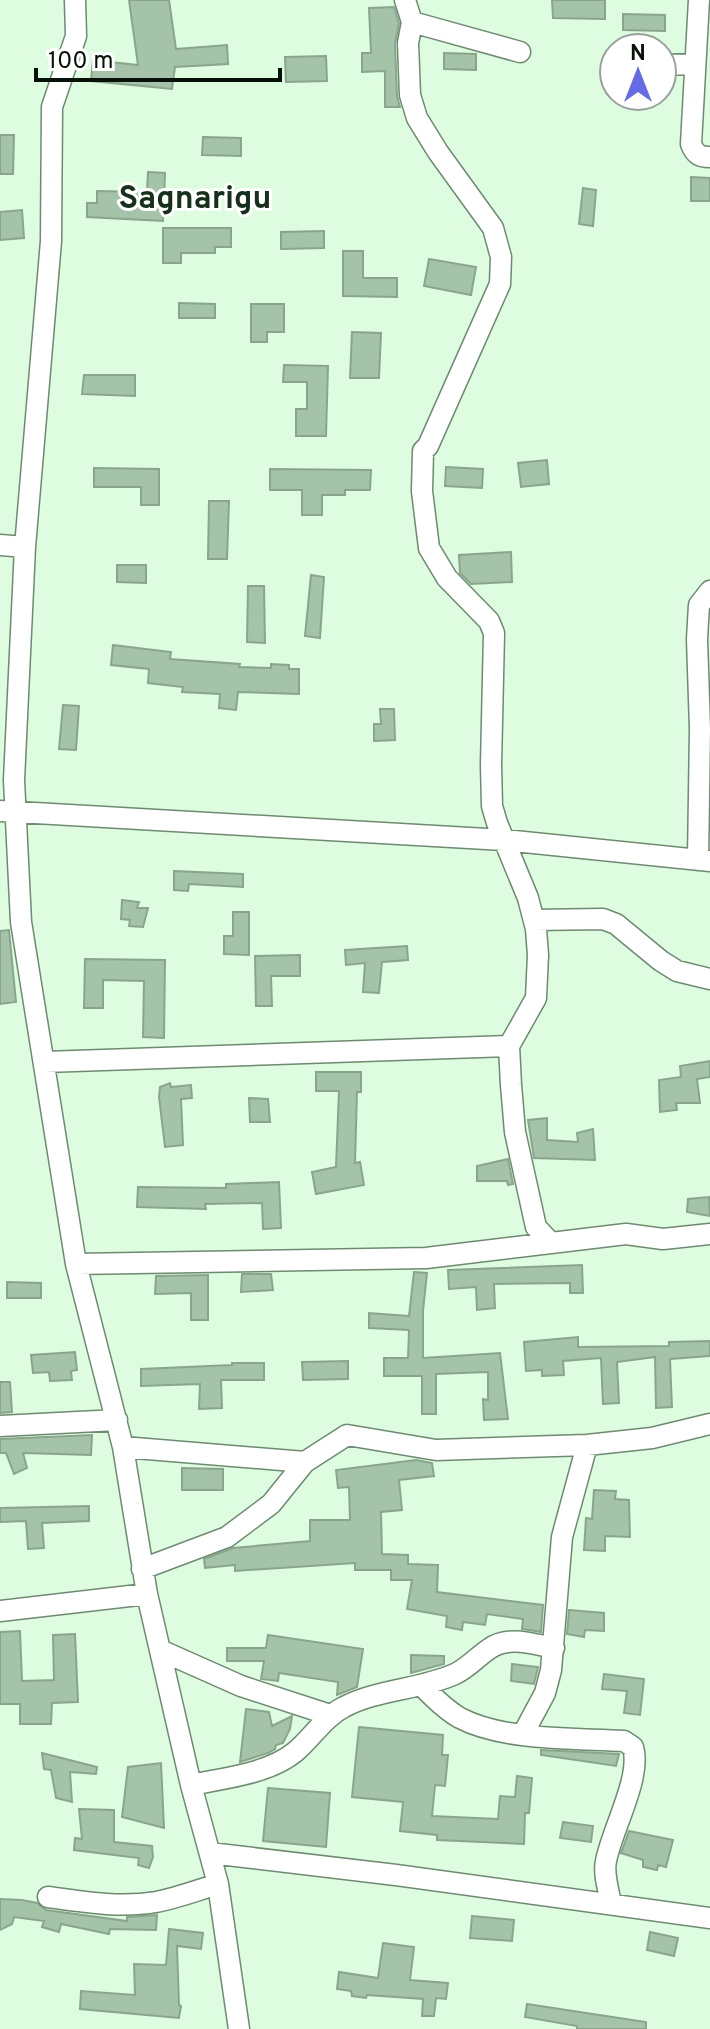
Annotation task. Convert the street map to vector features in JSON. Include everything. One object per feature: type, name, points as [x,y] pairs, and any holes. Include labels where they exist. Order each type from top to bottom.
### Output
[{"type":"street","points":[[75,0],[76,36],[52,107],[51,241],[25,547],[14,780],[8,812],[25,953],[76,1264],[117,1420],[147,1594],[191,1785],[218,1884],[239,2029]]},
{"type":"street","points":[[405,0],[412,22],[408,43],[410,95],[417,118],[493,228],[501,257],[500,284],[428,446],[423,451],[422,491],[429,548],[447,578],[493,628],[492,806],[523,883],[534,920],[538,955],[536,998],[509,1046],[515,1132],[536,1227],[551,1243]]},
{"type":"street","points":[[699,0],[691,144],[694,152],[710,157]]},
{"type":"street","points":[[412,22],[520,52]]},
{"type":"street","points":[[678,65],[695,64]]},
{"type":"street","points":[[0,545],[25,547]]},
{"type":"street","points":[[8,812],[504,840],[704,861],[697,639],[699,605],[710,591]]},
{"type":"street","points":[[534,920],[603,919],[616,924],[677,971],[710,979]]},
{"type":"street","points":[[45,1062],[509,1046]]},
{"type":"street","points":[[76,1264],[426,1258],[626,1234],[663,1239],[710,1234]]},
{"type":"street","points":[[0,1426],[117,1420]]},
{"type":"street","points":[[142,1569],[227,1537],[271,1504],[305,1462],[347,1435],[436,1450],[587,1445],[652,1438],[710,1424]]},
{"type":"street","points":[[523,1734],[545,1693],[554,1648],[562,1537],[587,1445]]},
{"type":"street","points":[[123,1447],[305,1462]]},
{"type":"street","points":[[0,1611],[147,1594]]},
{"type":"street","points":[[191,1785],[246,1773],[292,1755],[330,1715],[359,1700],[422,1686],[465,1668],[489,1649],[506,1641],[554,1648]]},
{"type":"street","points":[[160,1650],[241,1686],[330,1715]]},
{"type":"street","points":[[422,1686],[461,1719],[482,1726],[523,1734],[624,1741],[633,1747],[636,1756],[630,1784],[620,1818],[613,1830],[605,1865],[611,1904]]},
{"type":"street","points":[[210,1853],[710,1918]]},
{"type":"street","points":[[48,1897],[101,1904],[143,1903],[218,1884]]},
{"type":"building","points":[[129,0],[169,0],[176,49],[227,45],[228,64],[175,67],[172,89],[91,81],[93,60],[138,65]]},
{"type":"building","points":[[552,0],[605,0],[605,19],[553,18]]},
{"type":"building","points":[[394,7],[399,23],[395,44],[400,107],[385,107],[385,71],[362,72],[362,53],[371,53],[369,8]]},
{"type":"building","points":[[623,14],[665,15],[665,31],[623,30]]},
{"type":"building","points":[[444,53],[476,54],[476,70],[444,69]]},
{"type":"building","points":[[326,56],[327,81],[286,82],[285,57]]},
{"type":"building","points":[[0,135],[14,135],[13,174],[0,174]]},
{"type":"building","points":[[203,137],[241,138],[241,156],[202,155]]},
{"type":"building","points":[[148,172],[165,173],[163,221],[87,217],[87,203],[97,203],[97,191],[147,192]]},
{"type":"building","points":[[691,177],[710,178],[710,201],[691,201]]},
{"type":"building","points":[[583,188],[596,190],[593,226],[579,224]]},
{"type":"building","points":[[22,210],[24,238],[0,240],[0,212]]},
{"type":"building","points":[[163,228],[231,228],[231,247],[215,247],[215,253],[181,253],[181,263],[163,263]]},
{"type":"building","points":[[324,231],[324,248],[281,249],[281,232]]},
{"type":"building","points":[[343,251],[363,251],[363,278],[397,278],[397,297],[343,296]]},
{"type":"building","points":[[429,259],[476,267],[471,295],[424,286]]},
{"type":"building","points":[[179,303],[215,304],[215,318],[179,318]]},
{"type":"building","points":[[251,304],[284,304],[284,332],[267,332],[267,342],[251,342]]},
{"type":"building","points":[[352,332],[381,333],[379,378],[350,378]]},
{"type":"building","points":[[284,365],[328,366],[326,436],[296,436],[296,409],[307,409],[307,382],[283,382]]},
{"type":"building","points":[[84,375],[135,375],[135,396],[82,394]]},
{"type":"building","points":[[547,460],[549,484],[521,487],[518,463]]},
{"type":"building","points":[[446,467],[483,469],[482,488],[445,486]]},
{"type":"building","points":[[94,468],[159,469],[159,505],[141,505],[141,487],[94,487]]},
{"type":"building","points":[[270,469],[371,470],[370,490],[345,490],[345,495],[322,495],[322,515],[302,515],[302,490],[270,490]]},
{"type":"building","points":[[209,501],[229,501],[227,559],[208,559]]},
{"type":"building","points":[[511,552],[512,582],[471,584],[460,573],[459,555]]},
{"type":"building","points":[[117,565],[146,565],[146,583],[117,582]]},
{"type":"building","points":[[311,575],[324,577],[320,638],[305,636]]},
{"type":"building","points":[[248,586],[264,586],[265,643],[247,642]]},
{"type":"building","points":[[113,645],[171,652],[170,659],[240,664],[239,667],[289,665],[289,669],[299,669],[299,694],[238,692],[236,710],[219,708],[220,694],[182,692],[183,687],[148,683],[149,669],[111,665]]},
{"type":"building","points":[[63,705],[79,706],[76,750],[59,749]]},
{"type":"building","points":[[380,709],[394,709],[395,740],[374,741],[374,724],[381,724]]},
{"type":"building","points":[[174,871],[243,874],[243,887],[189,884],[188,891],[174,890]]},
{"type":"building","points":[[122,900],[139,902],[137,908],[148,908],[143,927],[129,926],[130,920],[121,919]]},
{"type":"building","points":[[233,912],[249,912],[249,955],[224,954],[224,936],[233,936]]},
{"type":"building","points":[[9,930],[16,1002],[0,1004],[0,931]]},
{"type":"building","points":[[407,946],[408,960],[382,962],[379,993],[363,992],[365,963],[346,965],[345,950]]},
{"type":"building","points":[[300,955],[300,976],[271,976],[272,1006],[256,1006],[255,956]]},
{"type":"building","points":[[85,959],[165,960],[164,1038],[143,1037],[144,981],[103,980],[103,1008],[84,1008]]},
{"type":"building","points":[[710,1061],[710,1077],[697,1079],[700,1103],[676,1103],[677,1110],[660,1112],[659,1080],[681,1077],[680,1066]]},
{"type":"building","points":[[316,1072],[361,1072],[361,1092],[357,1092],[355,1163],[360,1162],[364,1185],[316,1194],[312,1172],[336,1167],[339,1091],[316,1091]]},
{"type":"building","points":[[170,1083],[171,1087],[191,1085],[192,1098],[181,1099],[183,1145],[165,1147],[159,1097],[160,1087]]},
{"type":"building","points":[[249,1098],[268,1099],[270,1122],[250,1122]]},
{"type":"building","points":[[547,1118],[547,1140],[578,1142],[577,1133],[593,1129],[595,1160],[534,1158],[528,1120]]},
{"type":"building","points":[[508,1159],[513,1184],[508,1185],[507,1181],[477,1181],[477,1166]]},
{"type":"building","points":[[279,1182],[281,1228],[263,1229],[262,1203],[205,1204],[206,1209],[137,1207],[138,1187],[226,1188],[226,1184]]},
{"type":"building","points":[[709,1197],[710,1216],[687,1212],[688,1199]]},
{"type":"building","points":[[582,1265],[583,1293],[570,1293],[570,1283],[494,1284],[495,1308],[477,1310],[476,1287],[449,1289],[448,1270]]},
{"type":"building","points":[[414,1272],[427,1273],[423,1358],[500,1353],[508,1419],[484,1420],[483,1399],[488,1400],[488,1372],[436,1374],[436,1414],[422,1414],[422,1376],[384,1376],[384,1358],[408,1358],[409,1330],[369,1328],[369,1313],[409,1316]]},
{"type":"building","points":[[242,1274],[271,1274],[273,1290],[241,1292]]},
{"type":"building","points":[[208,1275],[208,1320],[191,1320],[191,1293],[155,1294],[156,1276]]},
{"type":"building","points":[[7,1282],[41,1283],[41,1298],[7,1298]]},
{"type":"building","points":[[578,1337],[578,1347],[669,1346],[669,1342],[710,1341],[710,1356],[670,1359],[672,1407],[656,1408],[655,1357],[617,1362],[619,1403],[603,1404],[601,1358],[563,1361],[564,1375],[542,1376],[542,1370],[526,1371],[524,1342]]},
{"type":"building","points":[[75,1352],[77,1370],[71,1371],[72,1380],[50,1381],[49,1372],[33,1373],[31,1355]]},
{"type":"building","points":[[348,1361],[348,1379],[303,1380],[302,1362]]},
{"type":"building","points":[[264,1363],[264,1380],[221,1380],[222,1408],[199,1409],[200,1384],[141,1386],[141,1369]]},
{"type":"building","points":[[0,1382],[10,1382],[12,1412],[0,1413]]},
{"type":"building","points":[[92,1435],[91,1455],[23,1453],[27,1468],[14,1474],[6,1453],[0,1453],[0,1439]]},
{"type":"building","points":[[416,1460],[432,1463],[434,1476],[399,1480],[402,1510],[381,1512],[382,1554],[408,1555],[408,1564],[438,1565],[437,1592],[543,1605],[541,1632],[522,1629],[523,1619],[487,1614],[485,1625],[463,1622],[462,1630],[446,1627],[447,1616],[407,1609],[412,1580],[391,1580],[391,1570],[355,1570],[355,1563],[235,1571],[235,1565],[205,1568],[204,1559],[233,1548],[310,1541],[310,1520],[350,1520],[349,1487],[338,1488],[336,1470]]},
{"type":"building","points":[[182,1468],[223,1469],[223,1490],[182,1490]]},
{"type":"building","points":[[594,1490],[616,1491],[615,1499],[629,1500],[630,1537],[605,1536],[605,1551],[584,1550],[586,1518],[592,1519]]},
{"type":"building","points":[[89,1506],[89,1521],[42,1523],[44,1548],[28,1549],[26,1521],[0,1522],[0,1508]]},
{"type":"building","points":[[569,1610],[604,1613],[604,1631],[585,1630],[584,1637],[567,1634]]},
{"type":"building","points":[[20,1631],[22,1681],[54,1680],[53,1635],[75,1634],[78,1702],[52,1703],[51,1724],[20,1724],[20,1704],[0,1704],[0,1632]]},
{"type":"building","points":[[268,1635],[363,1649],[357,1687],[337,1695],[338,1682],[279,1673],[278,1681],[261,1679],[264,1661],[227,1661],[227,1648],[266,1648]]},
{"type":"building","points":[[411,1655],[444,1656],[444,1664],[411,1673]]},
{"type":"building","points":[[512,1664],[538,1667],[534,1684],[511,1681]]},
{"type":"building","points":[[604,1674],[644,1679],[640,1715],[624,1713],[627,1691],[602,1689]]},
{"type":"building","points":[[246,1709],[269,1712],[272,1726],[292,1716],[283,1743],[268,1753],[240,1762]]},
{"type":"building","points":[[359,1727],[443,1735],[442,1755],[448,1755],[445,1786],[435,1785],[432,1816],[498,1819],[500,1796],[515,1797],[517,1776],[532,1778],[529,1813],[525,1813],[524,1844],[437,1840],[437,1835],[400,1831],[403,1802],[352,1797]]},
{"type":"building","points":[[541,1750],[619,1754],[616,1766],[541,1755]]},
{"type":"building","points":[[42,1753],[97,1767],[96,1774],[70,1772],[72,1802],[56,1798],[51,1770],[44,1769]]},
{"type":"building","points":[[161,1763],[164,1828],[122,1817],[128,1767]]},
{"type":"building","points":[[268,1788],[330,1793],[326,1847],[263,1841]]},
{"type":"building","points":[[79,1809],[114,1810],[114,1842],[152,1846],[153,1857],[149,1868],[138,1865],[139,1858],[74,1850],[75,1838],[82,1839]]},
{"type":"building","points":[[563,1822],[593,1826],[591,1842],[560,1838]]},
{"type":"building","points":[[629,1831],[673,1840],[666,1867],[658,1865],[657,1870],[643,1867],[643,1860],[621,1853]]},
{"type":"building","points":[[0,1899],[37,1903],[46,1910],[127,1921],[127,1917],[157,1915],[156,1930],[110,1929],[109,1934],[61,1924],[59,1932],[42,1927],[44,1921],[14,1917],[12,1924],[0,1930]]},
{"type":"building","points":[[472,1916],[514,1920],[512,1941],[470,1938]]},
{"type":"building","points":[[169,1929],[203,1933],[201,1949],[177,1946],[179,2018],[80,2009],[81,1991],[135,1995],[134,1964],[166,1965]]},
{"type":"building","points":[[650,1932],[678,1938],[674,1956],[647,1950]]},
{"type":"building","points":[[383,1943],[414,1947],[410,1980],[448,1983],[446,1999],[436,1998],[434,2016],[422,2016],[423,1999],[367,1995],[366,1998],[337,1989],[339,1972],[378,1978]]},
{"type":"building","points":[[527,2004],[646,2022],[646,2029],[577,2029],[577,2026],[525,2017]]},
{"type":"district","name":"Sagnarigu","points":[[195,197]]}]
